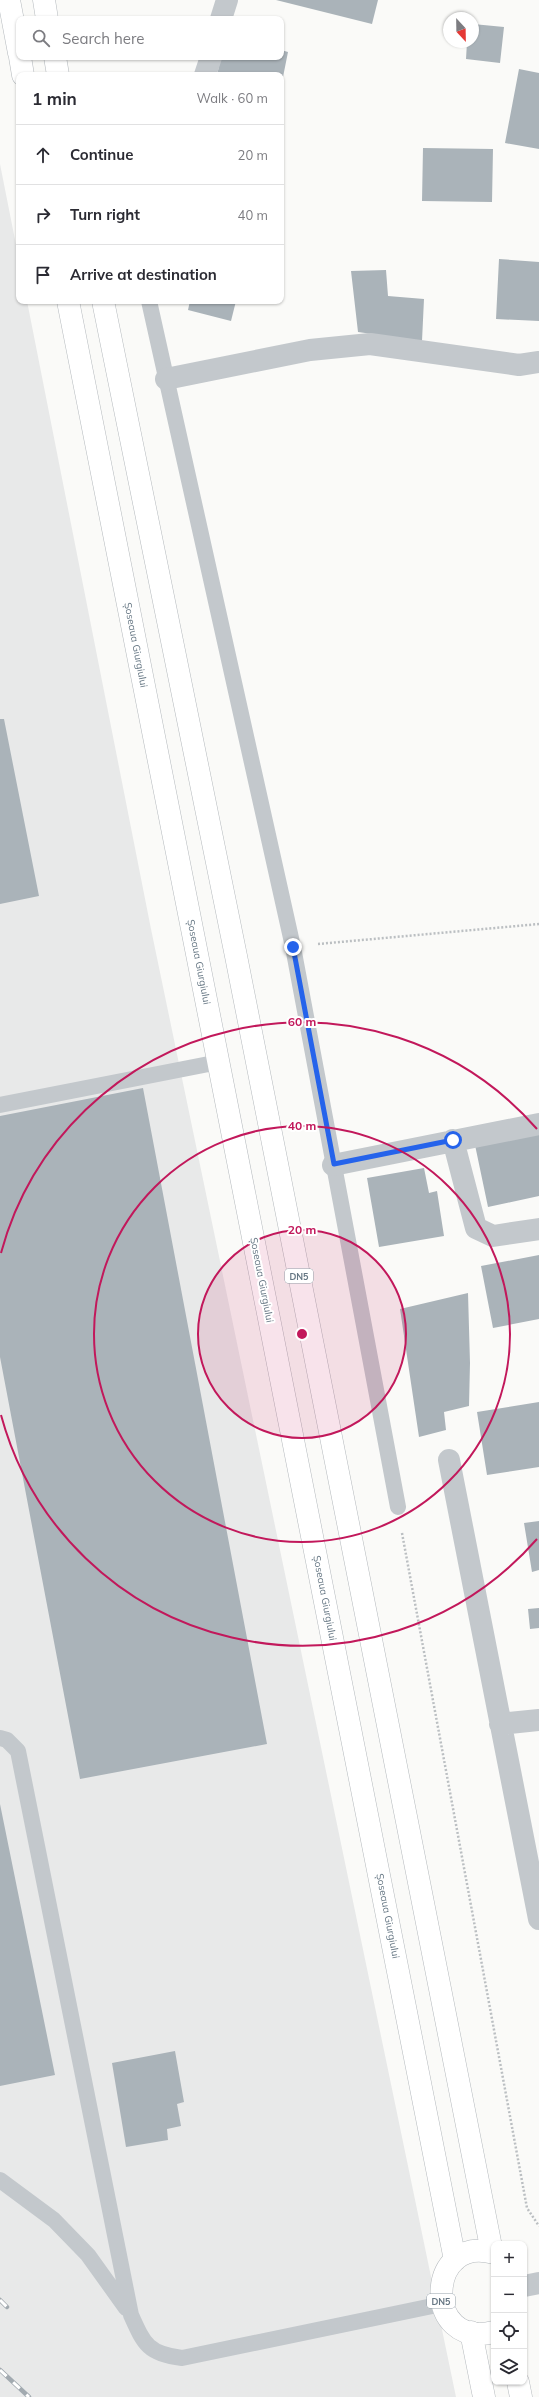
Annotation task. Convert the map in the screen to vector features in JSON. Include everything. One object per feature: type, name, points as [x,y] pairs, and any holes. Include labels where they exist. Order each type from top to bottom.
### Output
[{"type":"highway","points":[[8,0],[16,39]]},
{"type":"highway","points":[[44,0],[47,16]]},
{"type":"highway","points":[[20,60],[22,72]]},
{"type":"highway","points":[[56,60],[58,72]]},
{"type":"highway","name":"Șoseaua Giurgiului","points":[[69,304],[455,2260]]},
{"type":"highway","name":"DN5","points":[[104,304],[230,927],[491,2242]]},
{"type":"highway","name":"DN5","points":[[491,2252],[480,2251],[468,2253],[455,2260],[448,2268],[442,2279],[440,2292],[442,2304],[448,2317],[458,2327],[471,2332],[484,2334],[491,2333]]},
{"type":"highway","points":[[471,2332],[484,2397]]},
{"type":"highway","points":[[519,2385],[521,2397]]},
{"type":"street","points":[[222,16],[227,0]]},
{"type":"street","points":[[205,72],[209,60]]},
{"type":"street","points":[[166,379],[310,350],[370,344],[519,365],[539,362]]},
{"type":"street","points":[[334,1164],[539,1124]]},
{"type":"street","points":[[453,1140],[476,1228],[494,1236],[539,1229]]},
{"type":"street","points":[[449,1460],[539,1919]]},
{"type":"street","points":[[500,1724],[539,1720]]},
{"type":"street","points":[[527,2285],[539,2283]]},
{"type":"lane","points":[[150,304],[293,947],[398,1507]]},
{"type":"lane","points":[[0,1105],[219,1062]]},
{"type":"lane","points":[[0,1738],[7,1740],[18,1751],[131,2315]]},
{"type":"lane","points":[[0,2180],[54,2220],[88,2255],[131,2315],[146,2344],[162,2356],[182,2358],[442,2304]]},
{"type":"path","points":[[293,947],[354,940],[539,924]]},
{"type":"path","points":[[398,1507],[527,2208],[539,2226]]},
{"type":"shaded area","points":[[0,164],[16,245],[16,304],[28,304],[151,929],[456,2397],[0,2397]]},
{"type":"building","points":[[276,0],[378,0],[372,24]]},
{"type":"building","points":[[479,25],[504,27],[500,63],[466,59],[467,48],[479,48]]},
{"type":"building","points":[[284,51],[288,52],[284,72],[218,72],[220,60],[284,60]]},
{"type":"building","points":[[519,69],[539,73],[539,149],[505,143]]},
{"type":"building","points":[[423,148],[493,149],[492,202],[422,201]]},
{"type":"building","points":[[499,259],[539,262],[539,321],[496,319]]},
{"type":"building","points":[[386,270],[388,296],[424,299],[422,341],[358,332],[351,271]]},
{"type":"building","points":[[189,304],[235,304],[231,321],[188,310]]},
{"type":"building","points":[[0,719],[4,719],[39,896],[0,904]]},
{"type":"building","points":[[143,1088],[267,1744],[80,1779],[0,1357],[0,1116]]},
{"type":"building","points":[[539,1132],[539,1196],[488,1207],[475,1145]]},
{"type":"building","points":[[424,1168],[429,1193],[437,1191],[444,1236],[379,1247],[367,1178]]},
{"type":"building","points":[[539,1255],[539,1319],[493,1328],[481,1266]]},
{"type":"building","points":[[468,1293],[470,1363],[469,1406],[444,1412],[446,1430],[419,1437],[400,1309]]},
{"type":"building","points":[[539,1402],[539,1467],[487,1475],[477,1412]]},
{"type":"building","points":[[539,1521],[539,1570],[532,1572],[524,1523]]},
{"type":"building","points":[[539,1608],[539,1628],[530,1629],[528,1609]]},
{"type":"building","points":[[0,1804],[55,2075],[0,2086]]},
{"type":"building","points":[[175,2051],[184,2102],[177,2104],[181,2126],[167,2129],[168,2140],[126,2147],[112,2063]]},
{"type":"railway","points":[[0,2300],[7,2307]]},
{"type":"railway","points":[[0,2370],[29,2397]]},
{"type":"route","points":[[293,947],[334,1164],[453,1140]]}]
